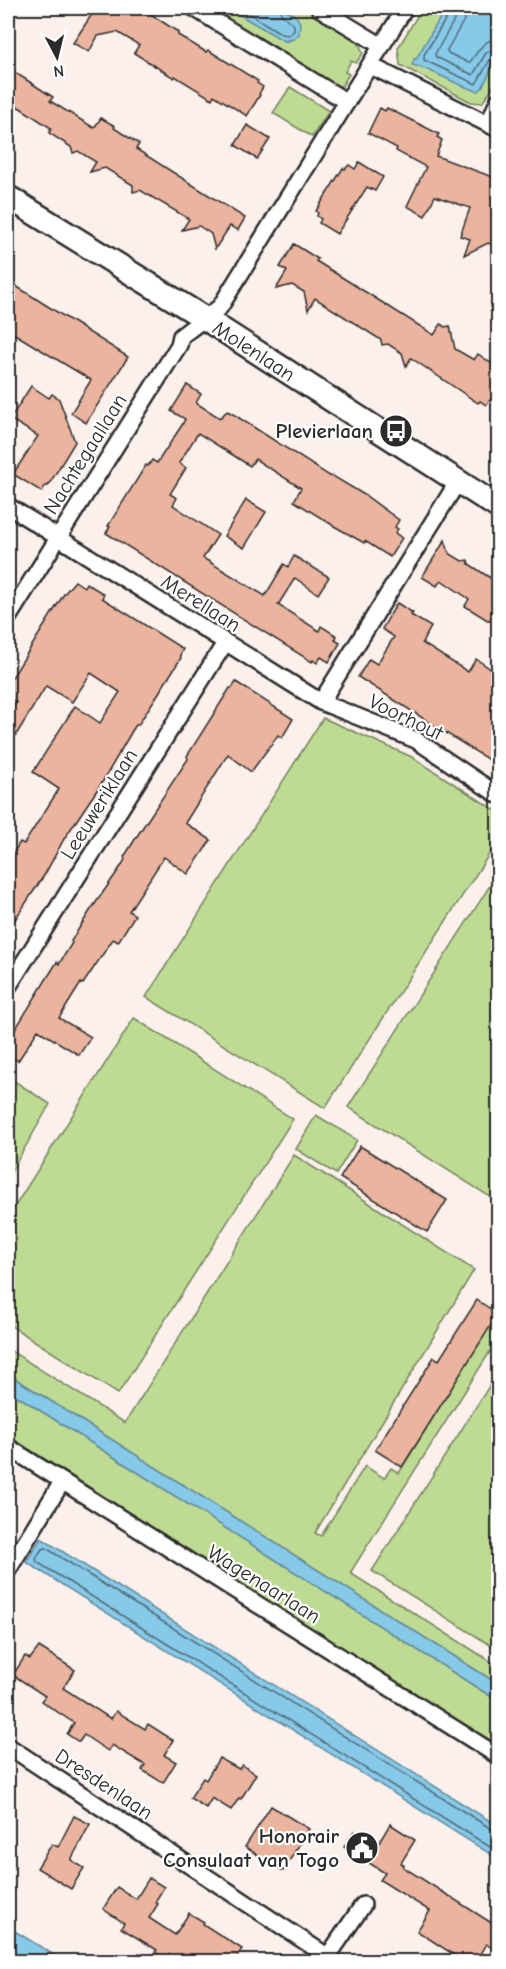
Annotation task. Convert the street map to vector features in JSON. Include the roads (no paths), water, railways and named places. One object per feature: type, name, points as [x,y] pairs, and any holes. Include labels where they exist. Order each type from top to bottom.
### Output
[{"type":"main road","name":"Molenlaan","points":[[8,197],[204,318],[457,483],[498,507]]},
{"type":"street","points":[[194,8],[347,102]]},
{"type":"street","points":[[319,8],[343,14],[382,46]]},
{"type":"street","name":"Nachtegaallaan","points":[[8,618],[121,434],[179,345],[181,336],[220,307],[405,8]]},
{"type":"street","points":[[371,66],[494,126],[498,101]]},
{"type":"street","points":[[321,702],[457,483]]},
{"type":"street","name":"Merellaan","points":[[8,506],[321,702]]},
{"type":"street","name":"Leeuweriklaan","points":[[8,987],[225,643]]},
{"type":"street","name":"Voorhout","points":[[321,702],[416,740],[498,795]]},
{"type":"street","name":"Wagenaarlaan","points":[[8,1447],[498,1756]]},
{"type":"street","points":[[8,1570],[62,1482]]},
{"type":"street","name":"Dresdenlaan","points":[[8,1746],[325,1959],[363,1905]]},
{"type":"water","points":[[228,8],[282,8],[296,16],[300,23],[299,34],[294,39],[284,41]]},
{"type":"water","points":[[446,8],[498,8],[498,56],[482,88],[478,91],[412,65]]},
{"type":"water","points":[[8,1374],[498,1684],[498,1701],[8,1390]]},
{"type":"water","points":[[41,1538],[498,1826],[498,1859],[26,1562]]},
{"type":"water","points":[[8,1927],[64,1961],[8,1961]]},
{"type":"place","name":"Plevierlaan","points":[[396,431]]},
{"type":"place","name":"Honorair Consulaat van Togo","points":[[362,1848]]}]
